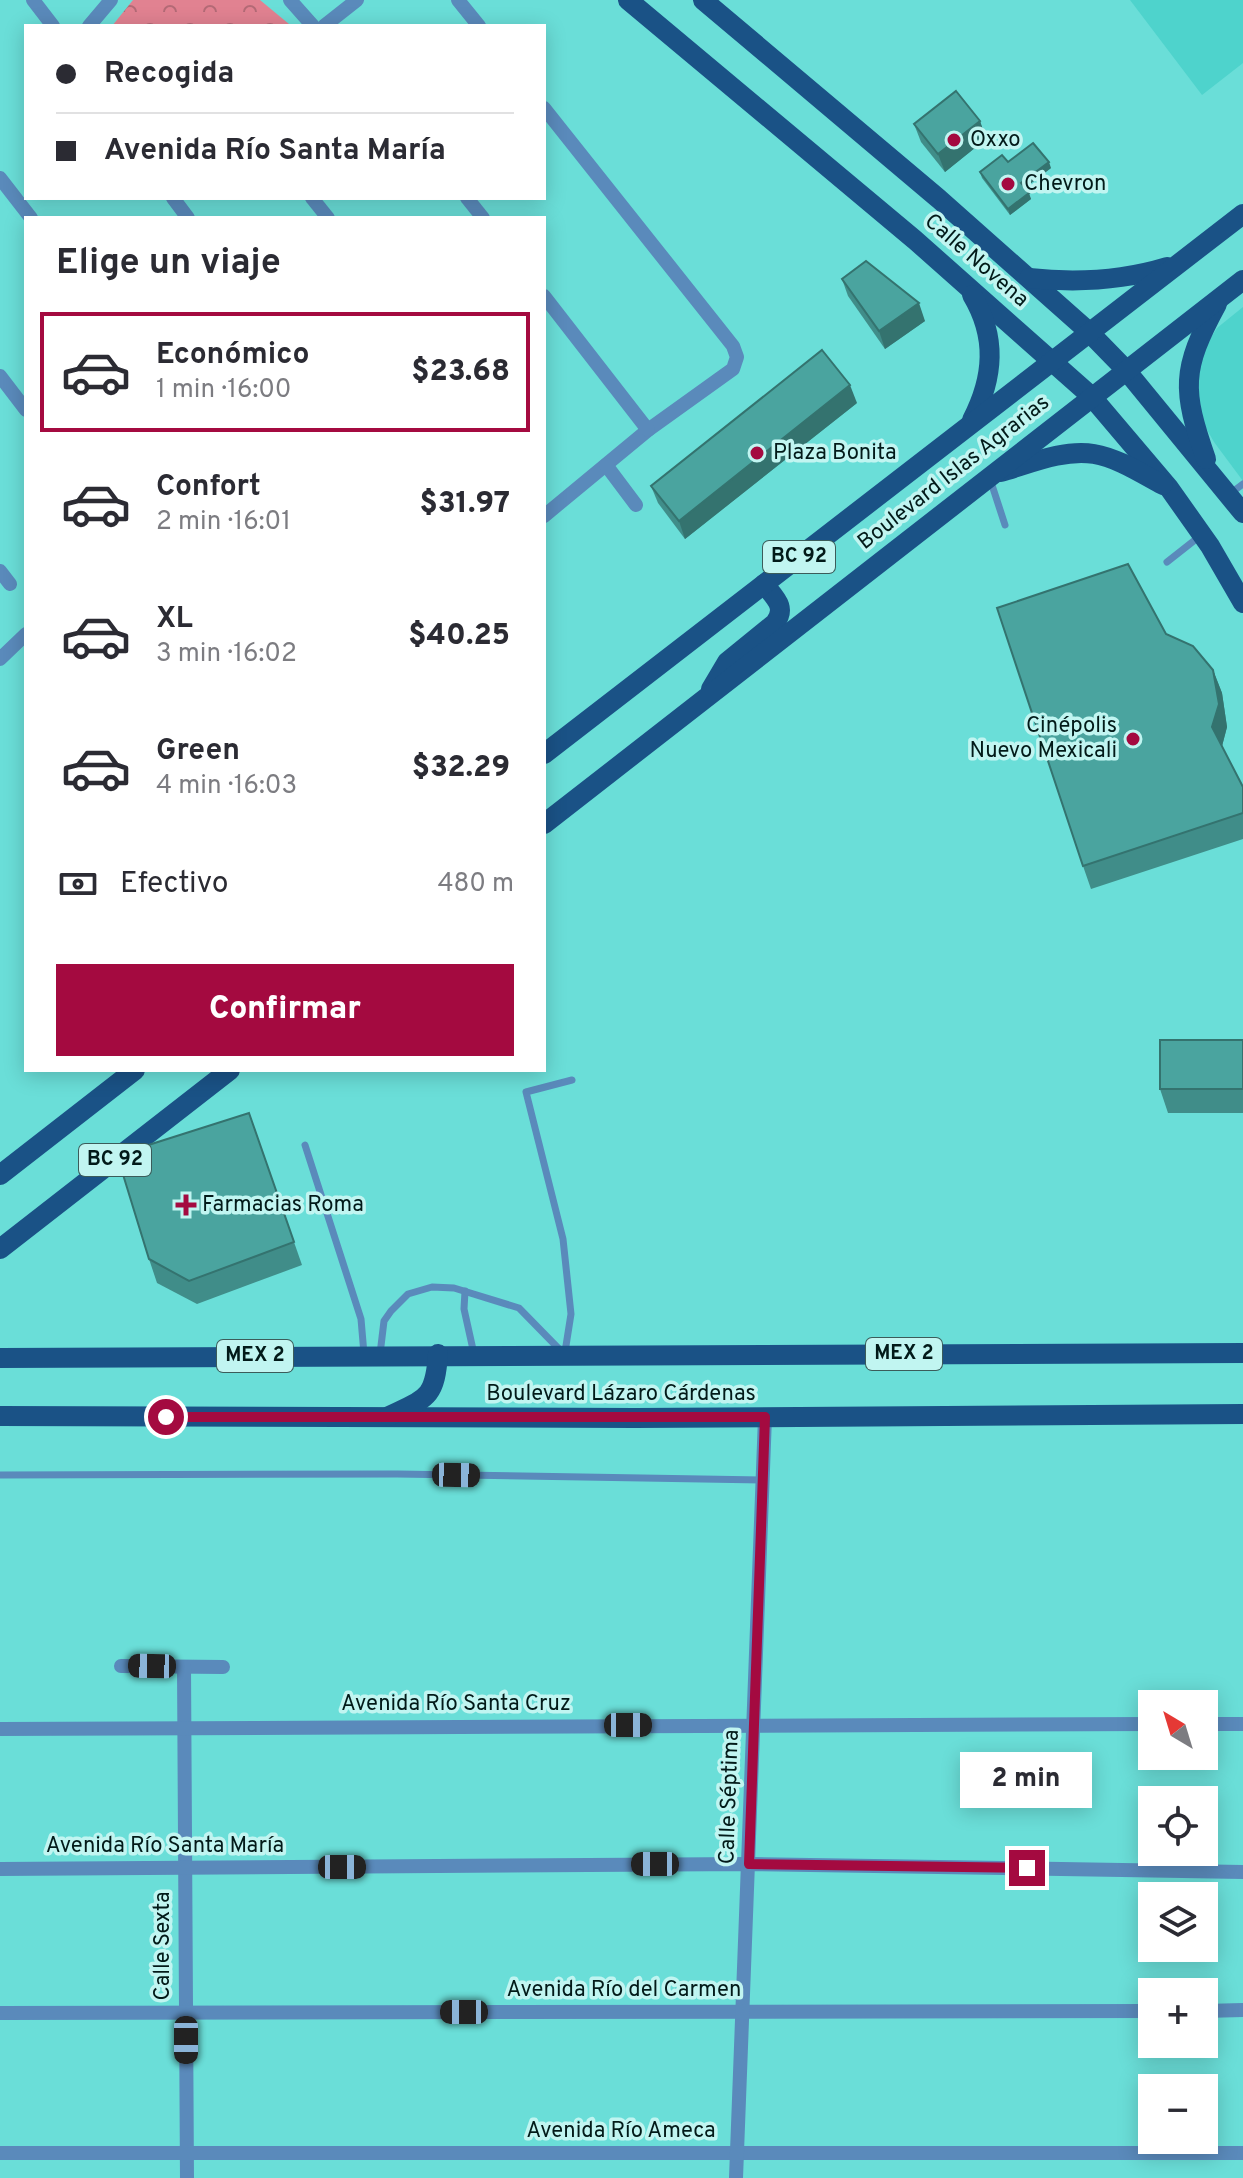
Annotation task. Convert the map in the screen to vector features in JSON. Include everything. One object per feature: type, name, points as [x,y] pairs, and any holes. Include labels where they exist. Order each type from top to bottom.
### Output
[{"type":"main road","name":"Calle Novena","points":[[628,0],[963,282],[1091,396],[1169,488],[1243,603]]},
{"type":"main road","name":"Calle Novena","points":[[703,0],[1088,331],[1125,369],[1210,471],[1236,489],[1243,513]]},
{"type":"main road","name":"Boulevard Islas Agrarias","points":[[546,752],[1243,214]]},
{"type":"main road","points":[[1029,278],[1104,280],[1129,277],[1178,263]]},
{"type":"main road","name":"Boulevard Islas Agrarias","points":[[546,822],[1243,280]]},
{"type":"main road","points":[[963,282],[983,315],[991,352],[986,389],[970,424]]},
{"type":"main road","points":[[1210,471],[1188,404],[1188,378],[1200,334],[1221,296]]},
{"type":"main road","points":[[989,476],[1073,453],[1094,454],[1116,461],[1169,488]]},
{"type":"main road","points":[[707,696],[727,662],[775,623],[780,615],[780,604],[764,584]]},
{"type":"main road","name":"BC 92","points":[[0,1175],[132,1072]]},
{"type":"main road","name":"BC 92","points":[[0,1249],[227,1072]]},
{"type":"main road","name":"Boulevard Lázaro Cárdenas","points":[[3,1355],[1243,1353]]},
{"type":"main road","points":[[386,1418],[410,1407],[432,1389],[436,1380],[438,1354]]},
{"type":"main road","name":"Boulevard Lázaro Cárdenas","points":[[0,1416],[386,1418],[1243,1414]]},
{"type":"street","points":[[33,0],[51,24]]},
{"type":"street","points":[[91,24],[111,0]]},
{"type":"street","points":[[290,0],[311,24]]},
{"type":"street","points":[[330,24],[357,0]]},
{"type":"street","points":[[458,0],[477,24]]},
{"type":"street","points":[[546,111],[733,346],[737,357],[733,369],[547,507]]},
{"type":"street","points":[[0,178],[29,216]]},
{"type":"street","points":[[314,200],[326,216]]},
{"type":"street","points":[[469,200],[481,216]]},
{"type":"street","points":[[546,299],[648,430]]},
{"type":"street","points":[[0,376],[24,407]]},
{"type":"street","points":[[606,465],[636,505]]},
{"type":"street","points":[[0,571],[10,584]]},
{"type":"street","points":[[0,659],[24,636]]},
{"type":"street","name":"Calle Séptima","points":[[736,2178],[765,1417]]},
{"type":"street","points":[[121,1666],[223,1667]]},
{"type":"street","name":"Calle Sexta","points":[[184,1667],[187,2178]]},
{"type":"street","name":"Avenida Río Santa Cruz","points":[[0,1729],[1138,1724]]},
{"type":"street","points":[[1218,1724],[1243,1724]]},
{"type":"street","name":"Avenida Río Santa María","points":[[0,1869],[749,1864],[1243,1872]]},
{"type":"street","points":[[1218,2011],[1243,2010]]},
{"type":"street","name":"Avenida Río del Carmen","points":[[0,2013],[1138,2011]]},
{"type":"street","name":"Avenida Río Ameca","points":[[0,2153],[1243,2153]]},
{"type":"lane","points":[[989,476],[1005,525]]},
{"type":"lane","points":[[1167,562],[1202,535]]},
{"type":"lane","points":[[564,1355],[571,1314],[563,1239],[526,1092],[572,1080]]},
{"type":"lane","points":[[305,1145],[372,1354]]},
{"type":"lane","points":[[372,1354],[384,1321],[408,1294],[432,1287],[465,1291],[519,1308],[564,1355]]},
{"type":"lane","points":[[465,1291],[464,1309],[474,1354]]},
{"type":"lane","points":[[0,1475],[397,1474],[763,1480]]},
{"type":"shaded area","points":[[1130,0],[1243,0],[1243,63],[1202,95]]},
{"type":"shaded area","points":[[1243,307],[1243,481],[1199,416],[1193,389],[1201,353],[1217,328]]},
{"type":"green space","points":[[133,0],[260,0],[289,24],[114,24]]},
{"type":"building","points":[[956,91],[980,121],[938,154],[914,124]]},
{"type":"building","name":"Chevron","points":[[1033,143],[1049,162],[1021,183],[1029,193],[1008,209],[980,172],[1002,155],[1008,162]]},
{"type":"building","points":[[866,261],[919,303],[879,331],[842,279]]},
{"type":"building","points":[[822,350],[850,385],[679,521],[651,486]]},
{"type":"building","name":"Cinépolis Nuevo Mexicali","points":[[1128,564],[1166,634],[1193,646],[1213,670],[1219,704],[1212,727],[1243,787],[1243,813],[1083,866],[997,608]]},
{"type":"building","points":[[1160,1040],[1243,1040],[1243,1089],[1160,1089]]},
{"type":"building","points":[[249,1113],[294,1242],[189,1281],[149,1259],[117,1155]]},
{"type":"place","name":"Oxxo","points":[[954,140]]},
{"type":"place","name":"Chevron","points":[[1008,184]]},
{"type":"place","name":"Plaza Bonita","points":[[757,453]]},
{"type":"place","name":"Cinépolis Nuevo Mexicali","points":[[1133,739]]},
{"type":"place","name":"Farmacias Roma","points":[[186,1205]]},
{"type":"route","points":[[166,1417],[765,1417],[749,1864],[1027,1868]]}]
